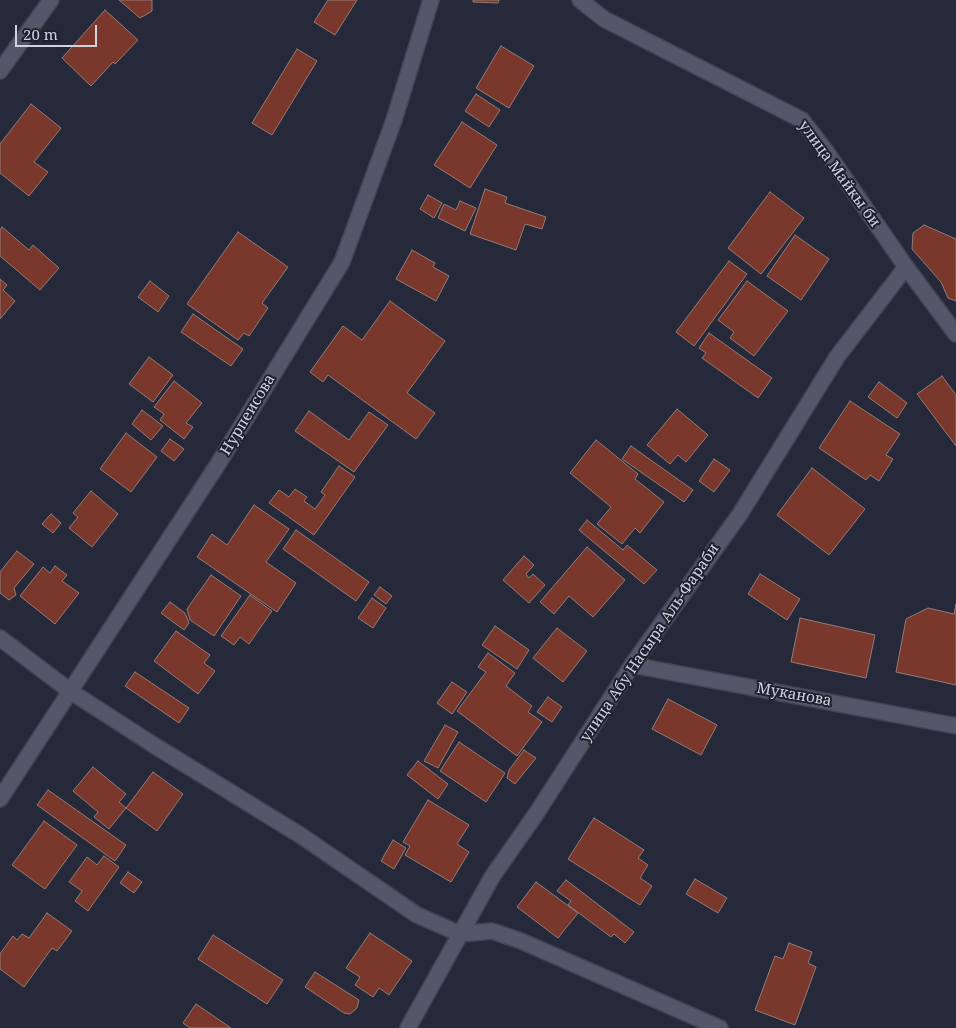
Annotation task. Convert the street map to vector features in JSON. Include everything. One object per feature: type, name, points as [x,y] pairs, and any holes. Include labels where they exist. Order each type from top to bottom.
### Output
[{"type":"street","points":[[0,71],[51,0]]},
{"type":"street","name":"Нурпеисова","points":[[0,799],[218,464],[342,262],[394,120],[431,0]]},
{"type":"street","name":"улица Майкы би","points":[[580,0],[604,19],[802,120],[828,154],[906,268],[956,334]]},
{"type":"street","name":"улица Абу Насыра Аль-Фараби","points":[[408,1028],[492,877],[536,814],[632,665],[740,514],[838,357],[906,268]]},
{"type":"street","points":[[0,638],[70,691],[300,835],[417,915],[460,934],[492,931],[522,941],[720,1028]]},
{"type":"street","name":"Муканова","points":[[632,665],[956,726]]},
{"type":"building","points":[[119,0],[152,0],[152,11],[140,18]]},
{"type":"building","points":[[328,0],[357,0],[335,35],[314,22]]},
{"type":"building","points":[[473,0],[499,0],[498,3],[473,2]]},
{"type":"building","points":[[105,10],[138,40],[115,64],[113,62],[91,86],[62,58]]},
{"type":"building","points":[[501,46],[534,66],[509,108],[476,88]]},
{"type":"building","points":[[297,49],[317,61],[272,135],[252,123]]},
{"type":"building","points":[[476,94],[500,110],[489,127],[465,111]]},
{"type":"building","points":[[31,104],[61,128],[34,162],[48,172],[29,196],[0,173],[0,144]]},
{"type":"building","points":[[462,122],[497,145],[470,188],[434,165]]},
{"type":"building","points":[[485,189],[507,197],[505,203],[546,217],[542,229],[525,224],[516,250],[470,234]]},
{"type":"building","points":[[770,192],[804,218],[761,274],[728,248]]},
{"type":"building","points":[[428,195],[442,203],[434,218],[420,209]]},
{"type":"building","points":[[460,201],[476,208],[465,231],[438,218],[444,204],[456,210]]},
{"type":"building","points":[[924,225],[956,239],[956,301],[948,298],[941,282],[912,249],[913,233]]},
{"type":"building","points":[[2,227],[29,250],[33,245],[59,268],[40,290],[0,256],[0,230]]},
{"type":"building","points":[[238,232],[288,267],[262,303],[268,308],[249,336],[244,333],[238,340],[187,304]]},
{"type":"building","points":[[795,235],[829,259],[801,300],[767,276]]},
{"type":"building","points":[[412,250],[435,263],[433,267],[449,276],[436,301],[396,279]]},
{"type":"building","points":[[729,261],[747,274],[694,346],[676,332]]},
{"type":"building","points":[[0,279],[7,285],[3,290],[15,301],[0,319]]},
{"type":"building","points":[[150,281],[169,296],[158,312],[138,297]]},
{"type":"building","points":[[747,281],[788,311],[754,356],[730,338],[734,332],[718,320]]},
{"type":"building","points":[[390,301],[445,341],[407,393],[435,413],[416,439],[328,375],[323,382],[310,372],[343,326],[362,340]]},
{"type":"building","points":[[193,314],[243,349],[231,366],[181,332]]},
{"type":"building","points":[[709,333],[772,378],[758,398],[702,358],[706,353],[699,348]]},
{"type":"building","points":[[149,357],[173,375],[153,402],[129,384]]},
{"type":"building","points":[[942,376],[956,395],[956,446],[917,394]]},
{"type":"building","points":[[174,381],[202,403],[186,423],[193,427],[184,439],[160,420],[164,414],[154,407]]},
{"type":"building","points":[[879,382],[907,403],[897,418],[868,397]]},
{"type":"building","points":[[850,401],[900,434],[886,455],[893,459],[879,481],[870,475],[866,480],[819,448]]},
{"type":"building","points":[[677,409],[708,435],[686,462],[678,455],[670,464],[647,445]]},
{"type":"building","points":[[142,410],[163,426],[151,440],[132,424]]},
{"type":"building","points":[[309,411],[349,440],[369,412],[388,425],[354,472],[295,431]]},
{"type":"building","points":[[126,433],[157,457],[131,492],[100,469]]},
{"type":"building","points":[[170,439],[184,449],[174,461],[161,451]]},
{"type":"building","points":[[596,440],[638,474],[635,479],[664,502],[640,533],[635,528],[622,544],[597,524],[611,507],[570,473]]},
{"type":"building","points":[[631,446],[693,490],[684,502],[622,459]]},
{"type":"building","points":[[714,459],[730,470],[714,492],[699,481]]},
{"type":"building","points":[[339,466],[355,477],[314,535],[269,503],[279,490],[289,497],[295,489],[307,497],[304,501],[315,509],[325,495],[321,492]]},
{"type":"building","points":[[812,468],[865,509],[829,555],[777,515]]},
{"type":"building","points":[[91,491],[118,514],[92,547],[69,528],[78,517],[73,513]]},
{"type":"building","points":[[254,505],[289,529],[266,562],[296,583],[277,612],[197,557],[212,534],[227,545]]},
{"type":"building","points":[[51,514],[61,523],[53,533],[42,524]]},
{"type":"building","points":[[587,520],[623,550],[627,545],[657,570],[644,584],[579,530]]},
{"type":"building","points":[[296,530],[369,582],[356,601],[283,549]]},
{"type":"building","points":[[587,547],[625,580],[593,617],[569,596],[554,614],[540,602]]},
{"type":"building","points":[[17,551],[34,564],[14,588],[16,595],[9,600],[0,593],[0,572]]},
{"type":"building","points":[[524,556],[534,565],[526,574],[529,578],[533,574],[545,585],[529,603],[503,580]]},
{"type":"building","points":[[55,566],[67,575],[62,581],[79,593],[55,624],[20,596],[43,567],[50,573]]},
{"type":"building","points":[[760,574],[800,599],[787,620],[748,594]]},
{"type":"building","points":[[211,575],[241,596],[214,636],[190,620],[187,609]]},
{"type":"building","points":[[380,587],[392,596],[386,604],[374,595]]},
{"type":"building","points":[[250,595],[272,611],[249,644],[240,637],[234,645],[221,636]]},
{"type":"building","points":[[372,598],[386,608],[373,628],[358,618]]},
{"type":"building","points":[[170,602],[185,613],[189,623],[184,630],[161,613]]},
{"type":"building","points":[[956,604],[956,685],[896,672],[906,619],[928,608],[954,614]]},
{"type":"building","points":[[800,618],[875,635],[866,678],[791,662]]},
{"type":"building","points":[[495,626],[529,650],[517,669],[482,645]]},
{"type":"building","points":[[557,628],[587,651],[563,682],[533,658]]},
{"type":"building","points":[[176,631],[210,655],[204,663],[215,671],[198,694],[154,661]]},
{"type":"building","points":[[488,653],[515,673],[506,686],[532,706],[528,712],[542,722],[517,756],[457,711],[486,672],[478,667]]},
{"type":"building","points":[[135,672],[189,708],[179,723],[125,686]]},
{"type":"building","points":[[452,682],[467,692],[452,714],[437,703]]},
{"type":"building","points":[[548,697],[562,707],[552,722],[537,712]]},
{"type":"building","points":[[668,699],[717,725],[701,755],[652,729]]},
{"type":"building","points":[[445,725],[458,732],[438,768],[424,761]]},
{"type":"building","points":[[459,742],[505,773],[486,802],[440,771]]},
{"type":"building","points":[[524,750],[536,758],[515,784],[507,778],[509,770]]},
{"type":"building","points":[[418,761],[448,784],[438,799],[407,775]]},
{"type":"building","points":[[93,767],[126,794],[119,802],[126,808],[109,829],[94,817],[98,812],[73,791]]},
{"type":"building","points":[[153,772],[183,794],[157,831],[126,808]]},
{"type":"building","points":[[48,790],[126,845],[115,861],[37,805]]},
{"type":"building","points":[[428,800],[469,825],[457,844],[469,852],[451,882],[405,855],[410,846],[403,842]]},
{"type":"building","points":[[594,818],[644,850],[638,858],[648,865],[640,878],[652,886],[640,905],[568,859]]},
{"type":"building","points":[[44,821],[77,845],[45,889],[12,865]]},
{"type":"building","points":[[393,840],[406,848],[394,869],[381,861]]},
{"type":"building","points":[[104,856],[119,867],[88,911],[75,901],[82,891],[69,882],[87,857],[97,865]]},
{"type":"building","points":[[128,872],[142,882],[134,893],[120,883]]},
{"type":"building","points":[[695,879],[727,898],[718,913],[686,894]]},
{"type":"building","points":[[566,880],[634,932],[625,943],[614,934],[611,937],[568,905],[571,901],[557,891]]},
{"type":"building","points":[[536,882],[578,913],[558,938],[517,907]]},
{"type":"building","points":[[47,913],[72,931],[57,951],[52,948],[24,987],[0,969],[0,954],[13,936],[17,940],[22,934],[29,938]]},
{"type":"building","points":[[370,933],[412,961],[389,995],[379,988],[373,997],[355,985],[360,977],[346,968]]},
{"type":"building","points":[[213,935],[283,980],[267,1004],[198,959]]},
{"type":"building","points":[[789,943],[812,952],[808,963],[816,967],[795,1025],[755,1010],[775,956],[783,959]]},
{"type":"building","points":[[315,972],[359,1000],[357,1008],[350,1014],[344,1013],[305,987]]},
{"type":"building","points":[[196,1004],[231,1028],[190,1028],[183,1023]]}]
